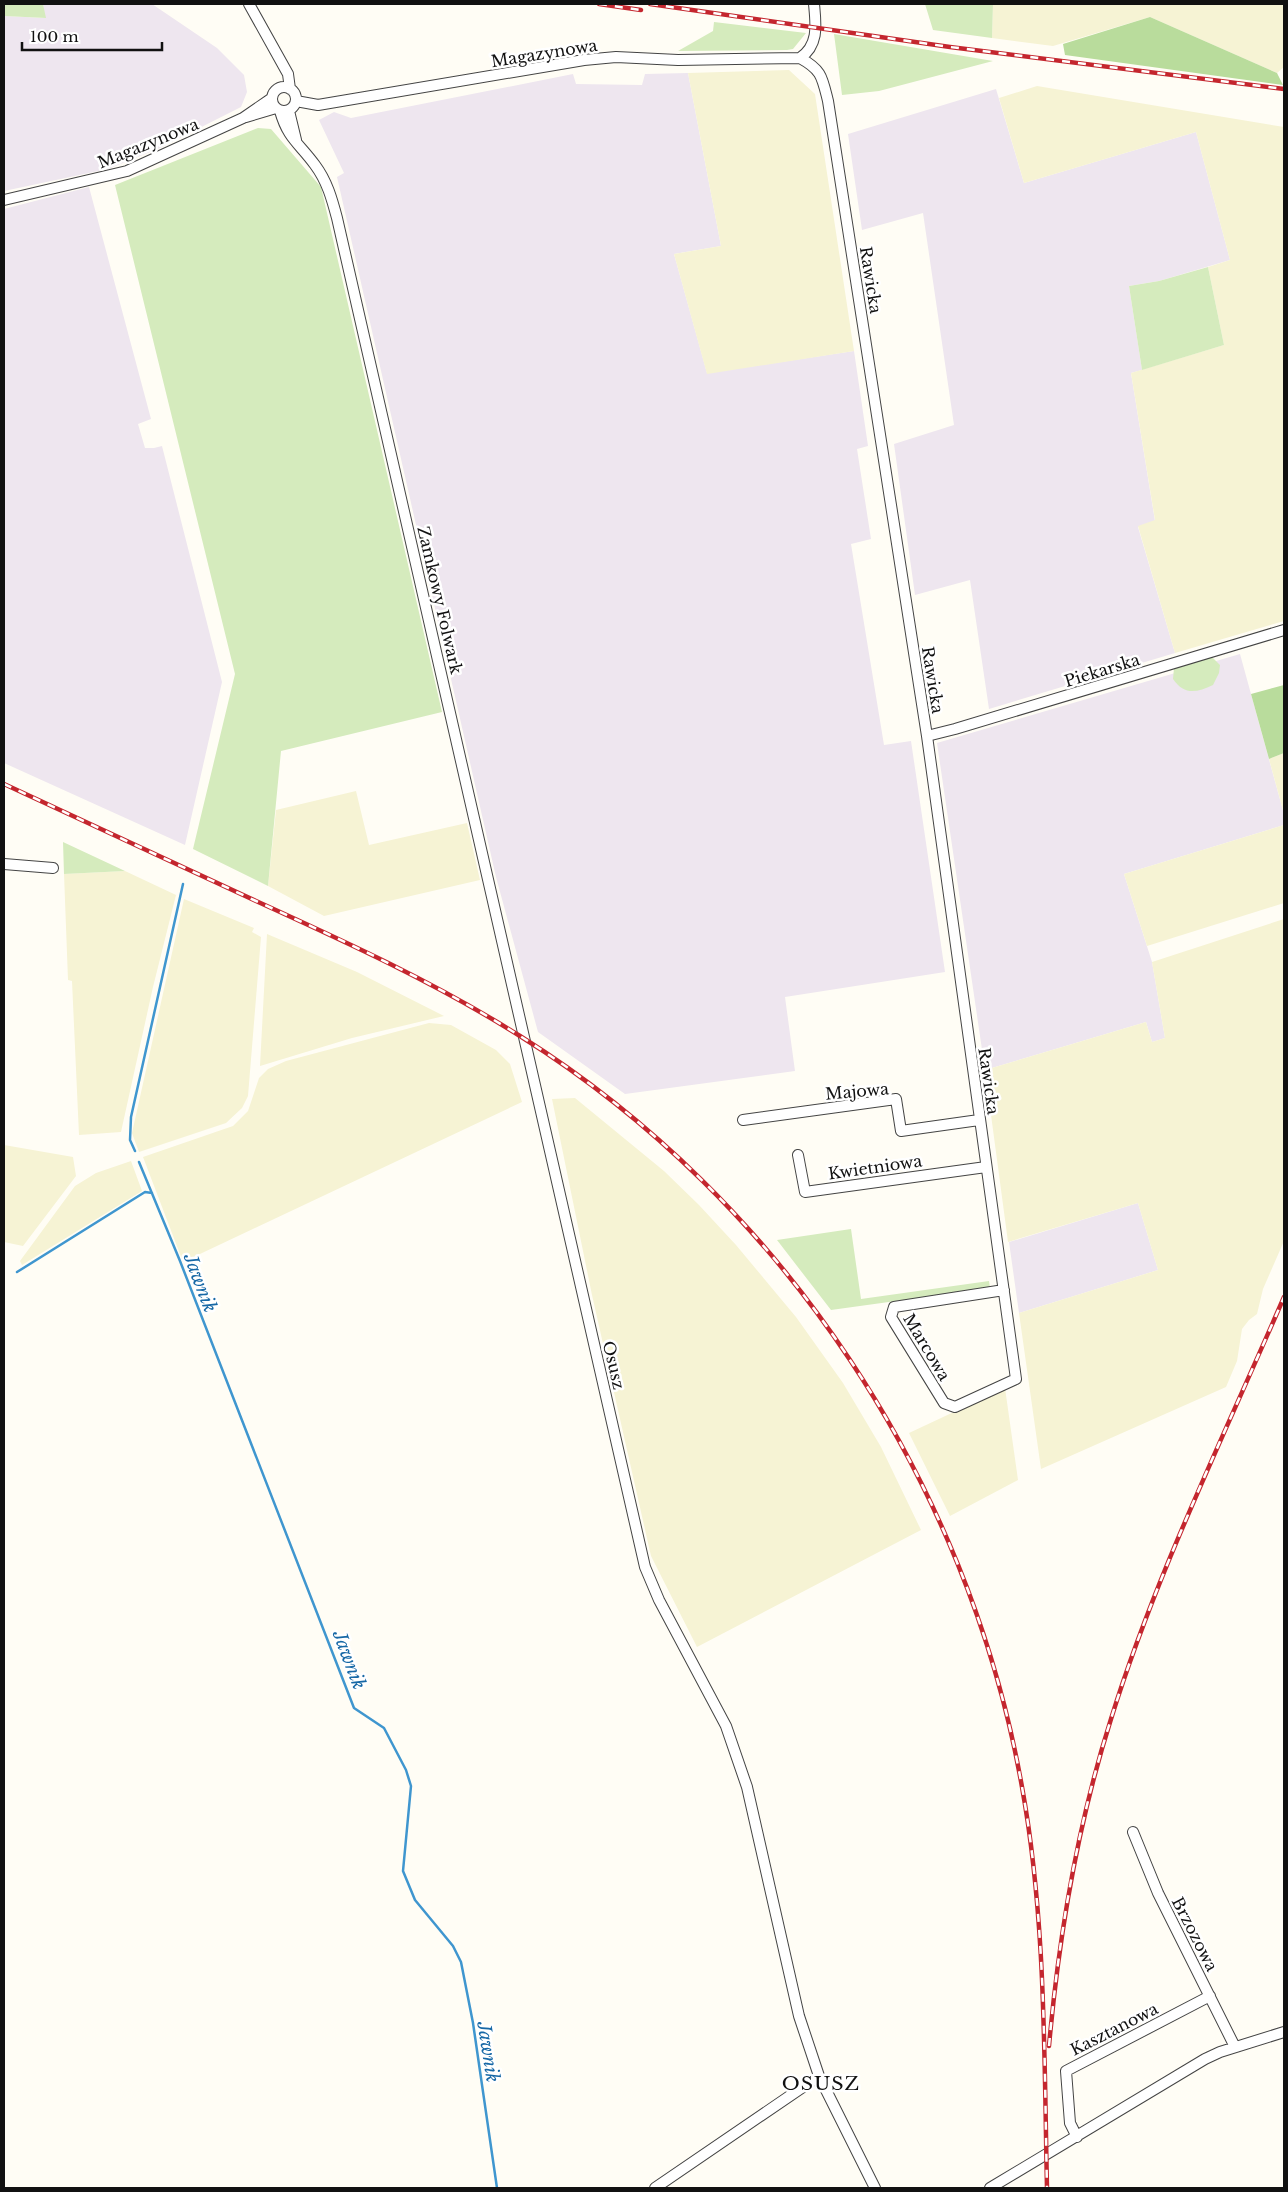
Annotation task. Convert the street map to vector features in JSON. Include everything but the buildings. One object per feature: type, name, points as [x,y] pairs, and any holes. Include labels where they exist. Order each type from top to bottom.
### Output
[{"type":"street","points":[[249,4],[288,74],[285,89],[295,94],[296,101],[281,110]]},
{"type":"street","points":[[800,58],[808,52],[813,44],[816,27],[814,4]]},
{"type":"street","name":"Magazynowa","points":[[296,101],[318,105],[584,60],[616,57],[678,60],[800,58]]},
{"type":"street","name":"Rawicka","points":[[800,58],[816,67],[821,75],[828,101],[927,736],[1016,1379]]},
{"type":"street","name":"Magazynowa","points":[[4,200],[127,172],[243,118],[285,89]]},
{"type":"street","name":"Zamkowy Folwark","points":[[272,98],[281,110],[285,129],[316,166],[328,185],[338,218],[532,1070]]},
{"type":"street","name":"Magazynowa","points":[[243,118],[281,110]]},
{"type":"street","name":"Piekarska","points":[[927,736],[964,727],[1284,630]]},
{"type":"street","points":[[4,864],[53,868]]},
{"type":"street","name":"Osusz","points":[[532,1070],[645,1567],[660,1600],[720,1712],[747,1787],[799,2016],[819,2076],[875,2188]]},
{"type":"street","name":"Majowa","points":[[743,1120],[896,1099],[901,1131],[979,1120]]},
{"type":"street","name":"Kwietniowa","points":[[798,1155],[805,1192],[986,1167]]},
{"type":"street","name":"Marcowa","points":[[1004,1290],[894,1307],[891,1318],[944,1403],[956,1407],[1016,1379]]},
{"type":"street","name":"Brzozowa","points":[[1132,1832],[1158,1892],[1235,2047]]},
{"type":"street","name":"Kasztanowa","points":[[1077,2137],[1070,2123],[1066,2070],[1210,1996]]},
{"type":"street","points":[[990,2188],[1204,2059],[1284,2032]]},
{"type":"street","points":[[655,2188],[819,2076]]},
{"type":"shaded area","points":[[43,4],[152,4],[217,48],[244,75],[247,92],[241,107],[160,148],[108,169],[4,191],[4,16],[45,18]]},
{"type":"shaded area","points":[[993,4],[1284,4],[1284,67],[1277,73],[1150,17],[1053,46],[992,38]]},
{"type":"shaded area","points":[[789,70],[815,94],[854,351],[707,374],[674,254],[721,246],[688,73]]},
{"type":"shaded area","points":[[688,73],[721,246],[674,254],[707,373],[854,351],[868,446],[857,449],[871,539],[851,544],[884,745],[911,741],[945,972],[785,997],[795,1071],[625,1094],[538,1032],[496,877],[337,177],[344,173],[319,120],[334,112],[351,118],[573,74],[576,84],[642,85],[645,74]]},
{"type":"shaded area","points":[[1037,86],[1284,127],[1284,621],[1175,653],[1138,526],[1155,520],[1131,373],[1224,345],[1208,267],[1230,260],[1196,132],[1024,183],[999,98]]},
{"type":"shaded area","points":[[996,89],[1024,183],[1196,132],[1230,260],[1159,281],[1129,286],[1142,370],[1131,373],[1155,521],[1138,527],[1175,653],[989,709],[970,580],[915,595],[894,444],[954,425],[923,213],[862,230],[848,134]]},
{"type":"shaded area","points":[[89,187],[151,419],[138,424],[145,448],[162,446],[222,682],[185,845],[4,763],[4,209]]},
{"type":"shaded area","points":[[1240,654],[1284,814],[1284,825],[1124,874],[1152,962],[1165,1038],[1152,1042],[1146,1022],[985,1070],[937,743]]},
{"type":"shaded area","points":[[1284,753],[1284,814],[1269,759]]},
{"type":"shaded area","points":[[356,791],[369,845],[467,823],[480,880],[324,916],[268,886],[276,810]]},
{"type":"shaded area","points":[[1284,825],[1284,903],[1147,946],[1124,874]]},
{"type":"shaded area","points":[[125,871],[176,895],[153,987],[121,1132],[79,1135],[72,981],[68,980],[64,874]]},
{"type":"shaded area","points":[[184,899],[254,928],[252,932],[261,937],[248,1096],[242,1108],[226,1123],[139,1152],[132,1133]]},
{"type":"shaded area","points":[[1284,919],[1284,1241],[1263,1289],[1257,1314],[1242,1329],[1237,1361],[1226,1387],[1041,1469],[1019,1313],[1158,1270],[1138,1203],[1008,1242],[985,1070],[1146,1022],[1152,1042],[1165,1038],[1152,962]]},
{"type":"shaded area","points":[[267,934],[357,972],[444,1016],[352,1038],[260,1066]]},
{"type":"shaded area","points":[[429,1023],[451,1025],[496,1050],[510,1064],[522,1102],[183,1262],[143,1157],[233,1126],[248,1111],[259,1078],[268,1069],[286,1061]]},
{"type":"shaded area","points":[[575,1098],[664,1171],[699,1205],[736,1245],[796,1317],[843,1383],[881,1447],[921,1530],[697,1647],[651,1556],[592,1295],[552,1099]]},
{"type":"shaded area","points":[[4,1145],[73,1157],[76,1176],[23,1246],[4,1242]]},
{"type":"shaded area","points":[[131,1161],[142,1191],[22,1265],[20,1261],[75,1186],[96,1173]]},
{"type":"shaded area","points":[[1138,1203],[1158,1270],[1019,1313],[1009,1242]]},
{"type":"shaded area","points":[[1005,1388],[1018,1480],[950,1516],[909,1433]]},
{"type":"green space","points":[[4,4],[43,4],[46,18],[4,16]]},
{"type":"green space","points":[[925,4],[993,4],[992,38],[933,30]]},
{"type":"green space","points":[[1150,17],[1277,73],[1283,85],[1065,55],[1063,44]]},
{"type":"green space","points":[[714,22],[806,33],[793,49],[787,50],[678,51],[713,31]]},
{"type":"green space","points":[[834,34],[993,61],[879,91],[842,95]]},
{"type":"green space","points":[[258,128],[271,129],[321,187],[442,712],[281,751],[268,886],[193,849],[235,674],[115,185]]},
{"type":"green space","points":[[1208,267],[1224,345],[1142,370],[1129,286],[1159,281]]},
{"type":"green space","points":[[1211,656],[1220,665],[1219,673],[1213,685],[1201,690],[1191,691],[1182,688],[1173,679],[1174,668]]},
{"type":"green space","points":[[1284,685],[1284,753],[1269,759],[1251,694]]},
{"type":"green space","points":[[63,842],[125,871],[64,874]]},
{"type":"green space","points":[[851,1229],[861,1299],[989,1281],[990,1288],[831,1310],[777,1240]]},
{"type":"waterway","name":"Jawnik","points":[[135,1151],[130,1140],[131,1117],[183,884]]},
{"type":"waterway","name":"Jawnik","points":[[139,1162],[180,1261],[354,1708],[384,1728],[406,1770],[411,1786],[403,1871],[415,1900],[453,1946],[461,1962],[473,2023],[497,2188]]},
{"type":"waterway","points":[[17,1272],[145,1192],[152,1193]]},
{"type":"railway","points":[[599,4],[641,10]]},
{"type":"railway","points":[[650,4],[950,47],[1284,89]]},
{"type":"railway","points":[[4,784],[390,964],[456,998],[520,1036],[615,1103],[702,1180],[780,1266],[849,1359],[909,1459],[958,1564],[996,1674],[1022,1787],[1036,1887],[1044,2037],[1047,2188]]},
{"type":"railway","points":[[1049,2046],[1058,1963],[1071,1881],[1088,1799],[1111,1719],[1129,1665],[1170,1558],[1284,1297]]},
{"type":"district","name":"OSUSZ","points":[[821,2083]]}]
